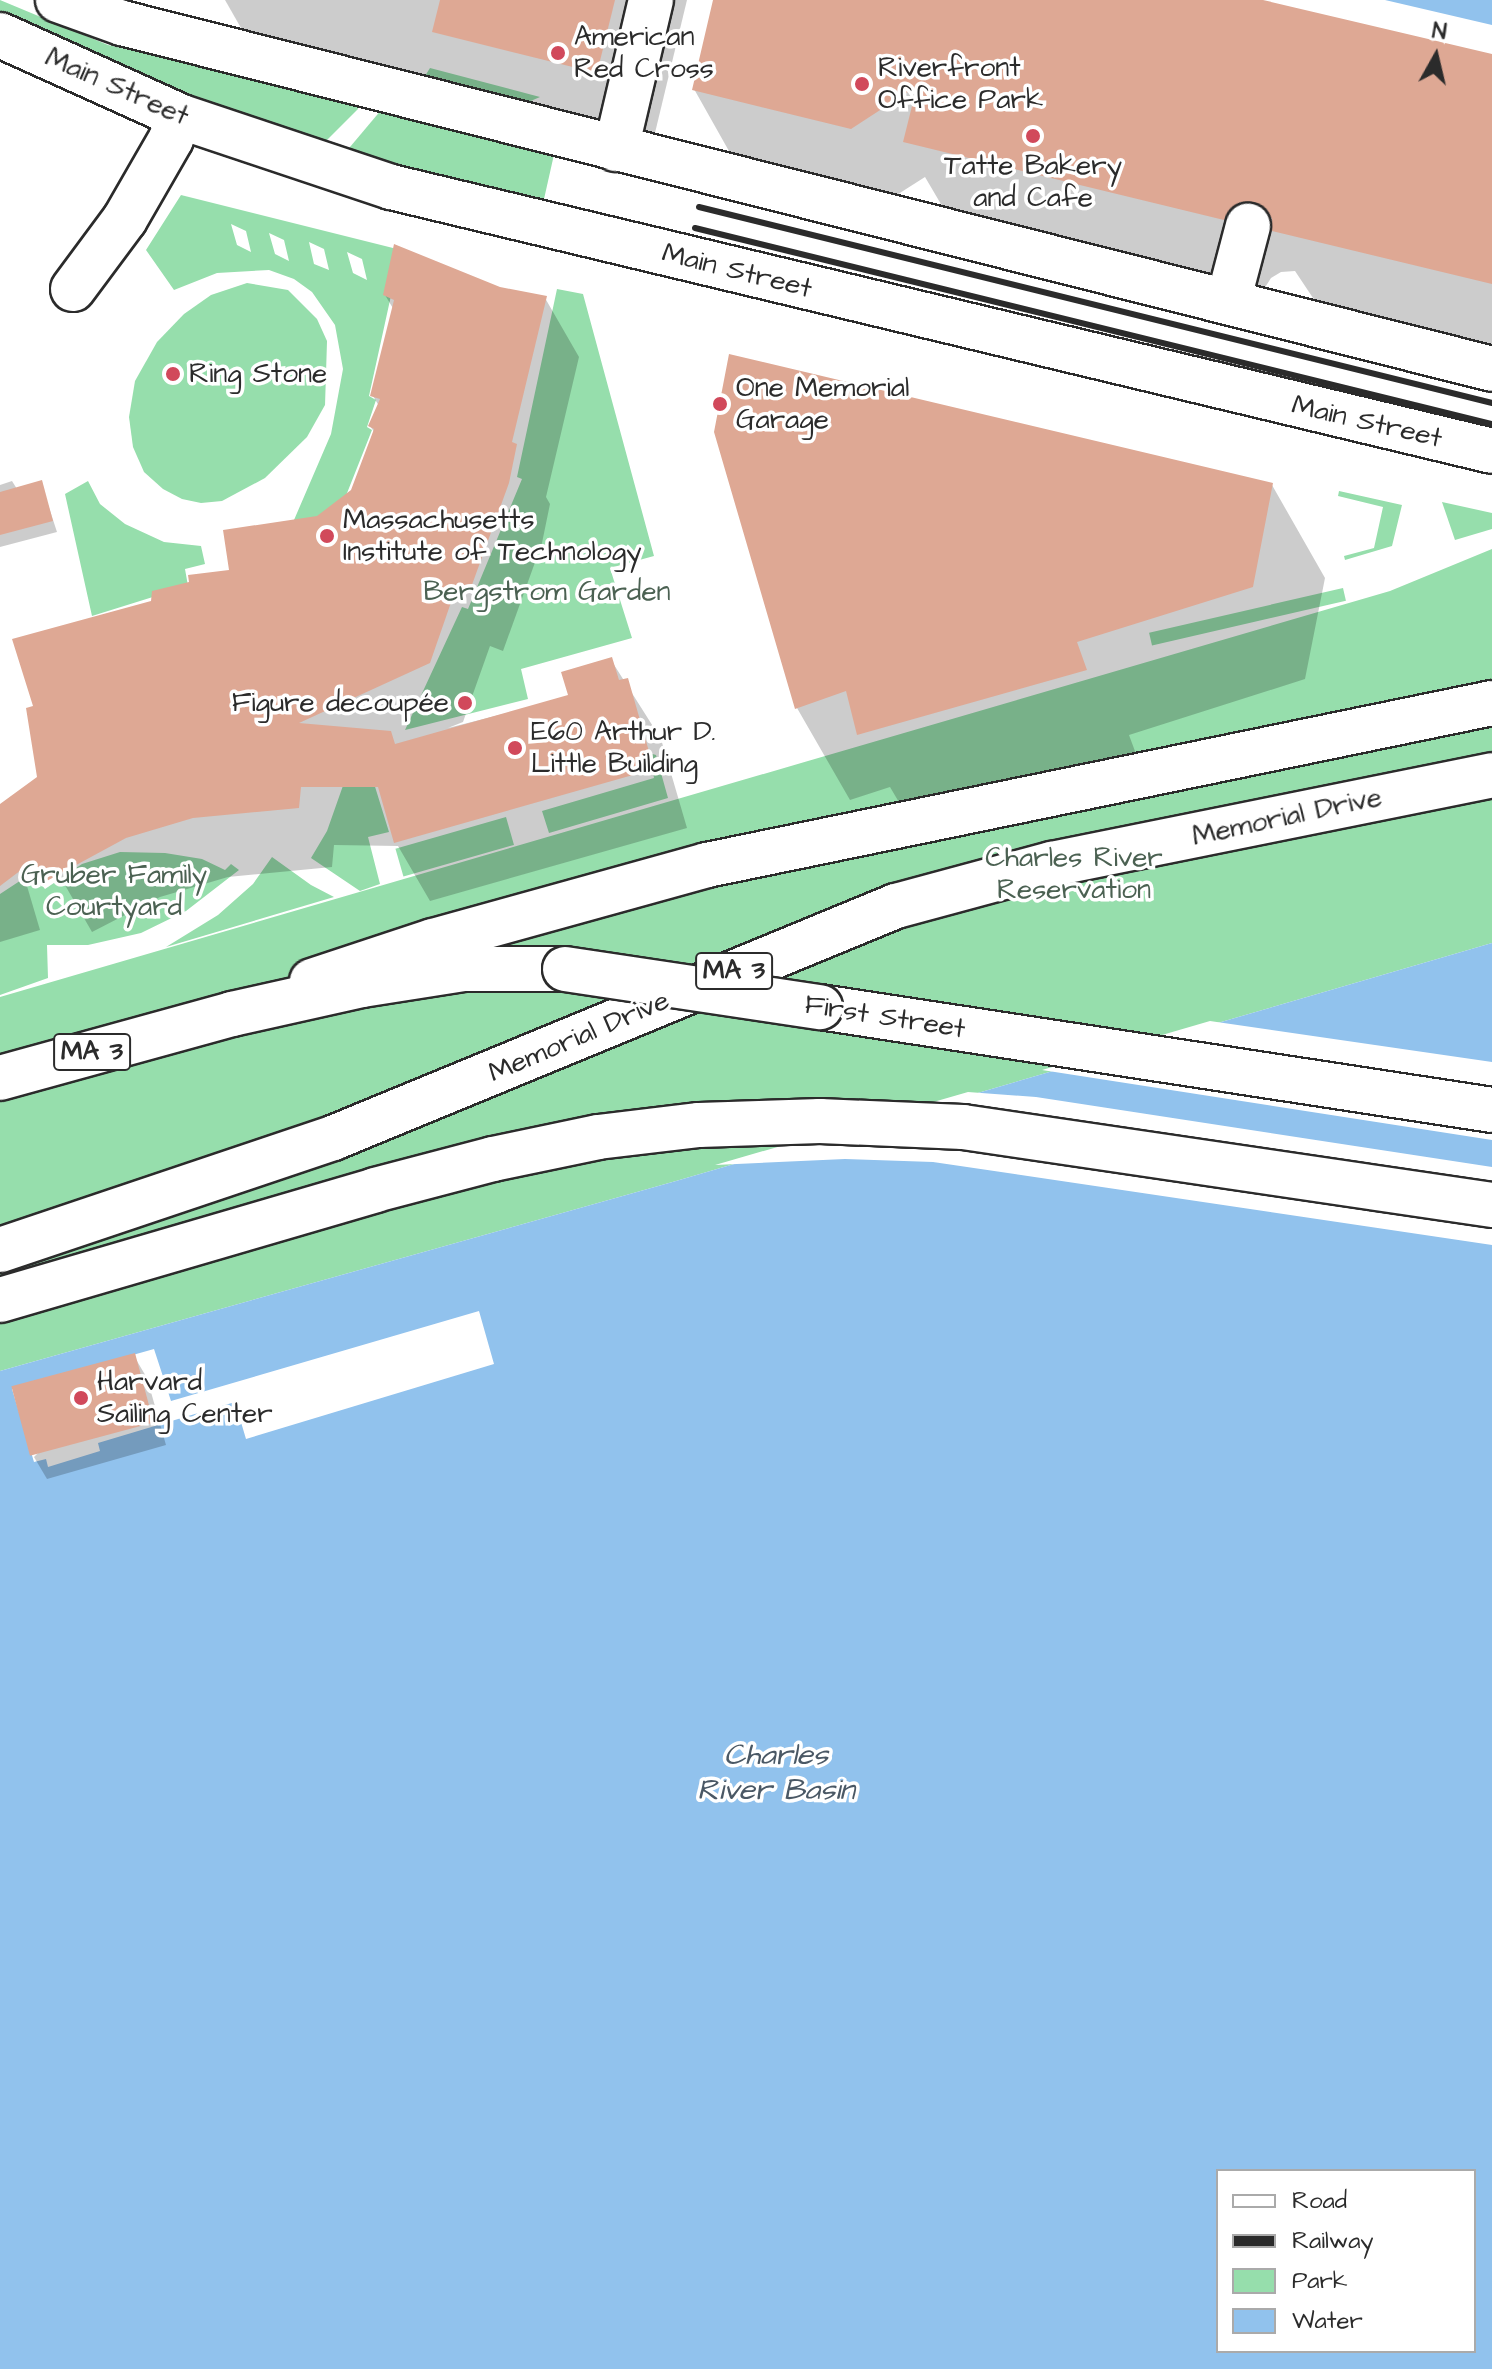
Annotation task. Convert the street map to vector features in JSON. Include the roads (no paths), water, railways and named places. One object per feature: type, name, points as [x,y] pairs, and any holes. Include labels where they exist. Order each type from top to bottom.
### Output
[{"type":"main road","name":"Main Street","points":[[58,0],[122,23],[1492,369]]},
{"type":"main road","points":[[616,149],[651,0]]},
{"type":"main road","name":"Main Street","points":[[0,35],[179,116],[391,187],[1492,451]]},
{"type":"main road","points":[[73,289],[125,219],[171,139],[179,116]]},
{"type":"main road","points":[[1228,302],[1248,226]]},
{"type":"main road","points":[[185,1026],[394,953],[667,875],[1492,703]]},
{"type":"main road","name":"Memorial Drive","points":[[0,1250],[333,1138],[896,906],[1040,867],[1492,775]]},
{"type":"main road","name":"First Street","points":[[185,1026],[264,1006],[416,976],[490,968],[565,969],[1492,1110]]},
{"type":"main road","name":"MA 3","points":[[0,1078],[185,1026]]},
{"type":"main road","points":[[0,1300],[375,1190],[549,1147],[699,1125],[892,1121],[1035,1136],[1492,1205]]},
{"type":"water","points":[[1385,0],[1492,0],[1492,25]]},
{"type":"water","name":"Charles River Basin","points":[[1492,943],[1492,2369],[0,2369],[0,1371],[676,1181]]},
{"type":"railway","points":[[699,207],[1492,403]]},
{"type":"railway","points":[[695,228],[1492,424]]},
{"type":"place","name":"American Red Cross","points":[[558,53]]},
{"type":"place","name":"Riverfront Office Park","points":[[862,84]]},
{"type":"place","name":"Tatte Bakery and Cafe","points":[[1033,136]]},
{"type":"place","name":"Ring Stone","points":[[173,374]]},
{"type":"place","name":"One Memorial Garage","points":[[720,404]]},
{"type":"place","name":"Massachusetts Institute of Technology","points":[[327,536]]},
{"type":"place","name":"Figure decoupée","points":[[465,703]]},
{"type":"place","name":"E60 Arthur D. Little Building","points":[[515,748]]},
{"type":"place","name":"Harvard Sailing Center","points":[[81,1398]]},
{"type":"park label","name":"Bergstrom Garden","points":[[547,592]]},
{"type":"park label","name":"Charles River Reservation","points":[[1074,874]]},
{"type":"park label","name":"Gruber Family Courtyard","points":[[114,891]]}]
